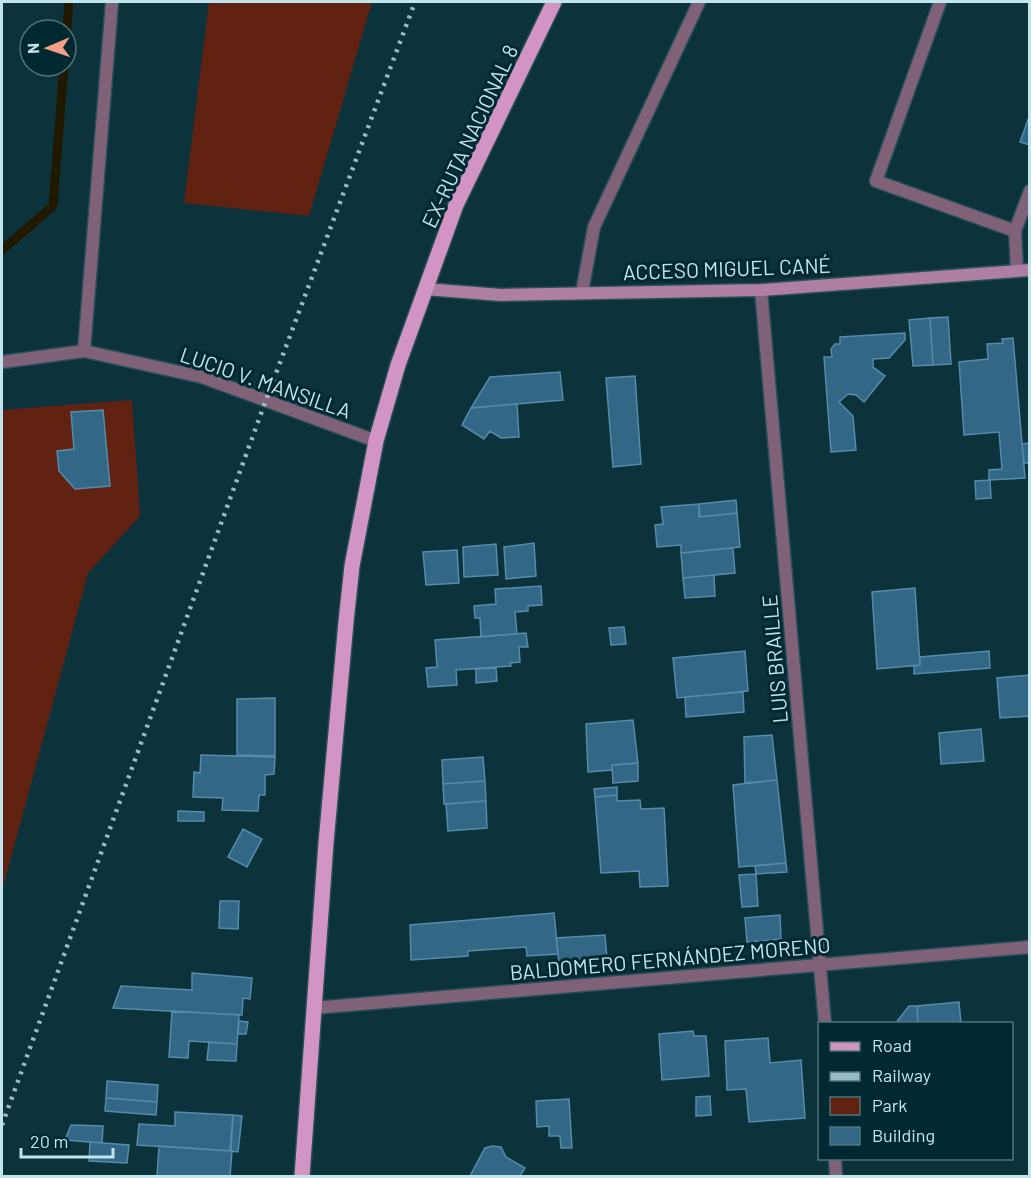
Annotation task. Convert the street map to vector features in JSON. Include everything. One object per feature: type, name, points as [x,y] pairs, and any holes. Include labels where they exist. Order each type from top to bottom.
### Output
[{"type":"main road","name":"EX-RUTA NACIONAL 8","points":[[302,1176],[336,728],[352,566],[376,441],[398,365],[456,205],[554,2]]},
{"type":"main road","name":"ACCESO MIGUEL CANÉ","points":[[425,289],[501,295],[761,290],[1023,270]]},
{"type":"street","points":[[84,351],[112,2]]},
{"type":"street","points":[[582,292],[594,227],[699,2]]},
{"type":"street","points":[[940,2],[876,181],[1015,231]]},
{"type":"street","points":[[1023,270],[1015,231],[1029,191]]},
{"type":"street","name":"LUIS BRAILLE","points":[[761,290],[825,1022]]},
{"type":"street","name":"LUCIO V. MANSILLA","points":[[2,362],[84,351],[202,377],[376,441]]},
{"type":"street","name":"BALDOMERO FERNÁNDEZ MORENO","points":[[314,1008],[1029,947]]},
{"type":"street","points":[[834,1160],[836,1176]]},
{"type":"green space","points":[[209,2],[372,2],[309,216],[184,203]]},
{"type":"green space","points":[[132,400],[140,516],[88,573],[2,891],[2,410]]},
{"type":"building","points":[[1030,114],[1030,145],[1020,142]]},
{"type":"building","points":[[948,317],[951,364],[933,365],[930,318]]},
{"type":"building","points":[[930,318],[933,365],[913,366],[909,320]]},
{"type":"building","points":[[905,333],[905,340],[889,358],[873,359],[873,367],[885,376],[864,402],[856,395],[848,394],[839,402],[853,416],[856,450],[831,452],[824,357],[832,357],[831,349],[835,344],[840,344],[840,337]]},
{"type":"building","points":[[1013,338],[1025,478],[989,480],[989,470],[1002,469],[999,432],[964,435],[959,362],[988,359],[987,344],[1003,343],[1002,339]]},
{"type":"building","points":[[560,372],[563,400],[471,408],[490,377]]},
{"type":"building","points":[[635,376],[641,464],[613,467],[606,378]]},
{"type":"building","points":[[517,404],[519,437],[501,438],[490,431],[484,439],[462,425],[471,408]]},
{"type":"building","points":[[103,410],[110,486],[75,489],[59,471],[57,451],[74,449],[71,412]]},
{"type":"building","points":[[1030,443],[1030,463],[1024,463],[1022,444]]},
{"type":"building","points":[[990,480],[991,498],[976,499],[975,481]]},
{"type":"building","points":[[736,500],[737,513],[700,517],[699,504]]},
{"type":"building","points":[[699,504],[699,517],[737,513],[740,547],[681,553],[681,545],[657,547],[655,525],[663,524],[661,507]]},
{"type":"building","points":[[534,543],[536,576],[506,579],[504,547]]},
{"type":"building","points":[[496,544],[498,575],[464,577],[463,547]]},
{"type":"building","points":[[733,548],[735,573],[683,578],[681,553]]},
{"type":"building","points":[[457,550],[459,583],[426,585],[423,552]]},
{"type":"building","points":[[714,575],[715,596],[685,598],[683,578]]},
{"type":"building","points":[[541,586],[542,605],[528,606],[528,611],[515,612],[517,634],[481,637],[480,618],[475,618],[474,606],[496,604],[495,589]]},
{"type":"building","points":[[915,588],[920,665],[877,669],[872,592]]},
{"type":"building","points":[[624,627],[626,644],[611,645],[609,628]]},
{"type":"building","points":[[526,633],[528,647],[519,647],[520,662],[510,663],[511,666],[456,670],[457,685],[428,687],[426,668],[437,667],[435,640]]},
{"type":"building","points":[[745,651],[748,691],[677,698],[673,658]]},
{"type":"building","points":[[989,651],[990,668],[914,674],[914,666],[920,665],[920,657]]},
{"type":"building","points":[[496,668],[497,681],[476,683],[476,669]]},
{"type":"building","points":[[1030,675],[1030,716],[1000,718],[997,678]]},
{"type":"building","points":[[743,692],[744,712],[686,717],[685,697]]},
{"type":"building","points":[[275,698],[275,756],[237,755],[237,699]]},
{"type":"building","points":[[633,720],[638,763],[612,765],[612,770],[588,772],[586,724]]},
{"type":"building","points":[[981,729],[984,761],[941,764],[939,733]]},
{"type":"building","points":[[772,735],[777,780],[745,783],[744,737]]},
{"type":"building","points":[[201,755],[275,757],[274,774],[265,775],[265,795],[259,795],[258,811],[222,810],[223,798],[193,797],[194,772],[200,773]]},
{"type":"building","points":[[483,757],[485,781],[443,784],[442,760]]},
{"type":"building","points":[[638,763],[638,781],[613,783],[612,765]]},
{"type":"building","points":[[777,780],[786,863],[739,867],[733,785]]},
{"type":"building","points":[[485,781],[486,801],[444,804],[443,784]]},
{"type":"building","points":[[617,787],[617,795],[595,797],[594,789]]},
{"type":"building","points":[[617,795],[617,801],[640,800],[641,809],[664,808],[668,886],[640,887],[639,871],[601,873],[595,797]]},
{"type":"building","points":[[486,801],[487,828],[448,831],[446,804]]},
{"type":"building","points":[[178,811],[204,812],[204,821],[178,821]]},
{"type":"building","points":[[243,829],[262,839],[247,867],[228,857]]},
{"type":"building","points":[[786,863],[787,872],[756,874],[755,866]]},
{"type":"building","points":[[756,874],[758,906],[742,907],[739,875]]},
{"type":"building","points":[[220,901],[239,901],[238,929],[219,928]]},
{"type":"building","points":[[554,913],[558,954],[527,956],[526,947],[468,951],[468,956],[411,960],[410,925]]},
{"type":"building","points":[[780,915],[781,939],[747,942],[745,918]]},
{"type":"building","points":[[605,935],[607,958],[559,962],[556,938]]},
{"type":"building","points":[[192,973],[252,978],[250,999],[243,998],[242,1015],[113,1008],[121,986],[192,990]]},
{"type":"building","points":[[959,1002],[961,1022],[918,1022],[917,1006]]},
{"type":"building","points":[[909,1006],[917,1006],[918,1022],[897,1022]]},
{"type":"building","points":[[172,1011],[239,1015],[237,1044],[189,1041],[188,1058],[169,1057]]},
{"type":"building","points":[[239,1021],[248,1022],[246,1034],[238,1034]]},
{"type":"building","points":[[693,1031],[694,1036],[706,1036],[709,1076],[662,1080],[659,1034]]},
{"type":"building","points":[[768,1038],[770,1063],[801,1060],[805,1118],[749,1122],[746,1089],[727,1090],[725,1041]]},
{"type":"building","points":[[209,1042],[237,1044],[236,1061],[207,1060]]},
{"type":"building","points":[[107,1081],[158,1085],[157,1102],[106,1098]]},
{"type":"building","points":[[710,1096],[711,1115],[696,1116],[696,1097]]},
{"type":"building","points":[[106,1098],[157,1102],[156,1115],[105,1111]]},
{"type":"building","points":[[569,1099],[572,1148],[561,1148],[560,1136],[549,1136],[549,1126],[537,1127],[536,1101]]},
{"type":"building","points":[[175,1112],[233,1115],[230,1151],[137,1145],[139,1124],[175,1126]]},
{"type":"building","points":[[233,1115],[242,1116],[238,1152],[231,1151]]},
{"type":"building","points":[[71,1125],[103,1126],[102,1143],[65,1140]]},
{"type":"building","points":[[90,1142],[129,1145],[127,1163],[89,1161]]},
{"type":"building","points":[[159,1146],[232,1151],[230,1176],[157,1176]]},
{"type":"building","points":[[501,1147],[506,1157],[525,1168],[520,1176],[470,1176],[485,1148]]},
{"type":"waterway","points":[[68,18],[69,2]]},
{"type":"waterway","points":[[2,250],[53,206],[63,78]]},
{"type":"railway","points":[[2,1125],[266,400],[415,2]]}]
